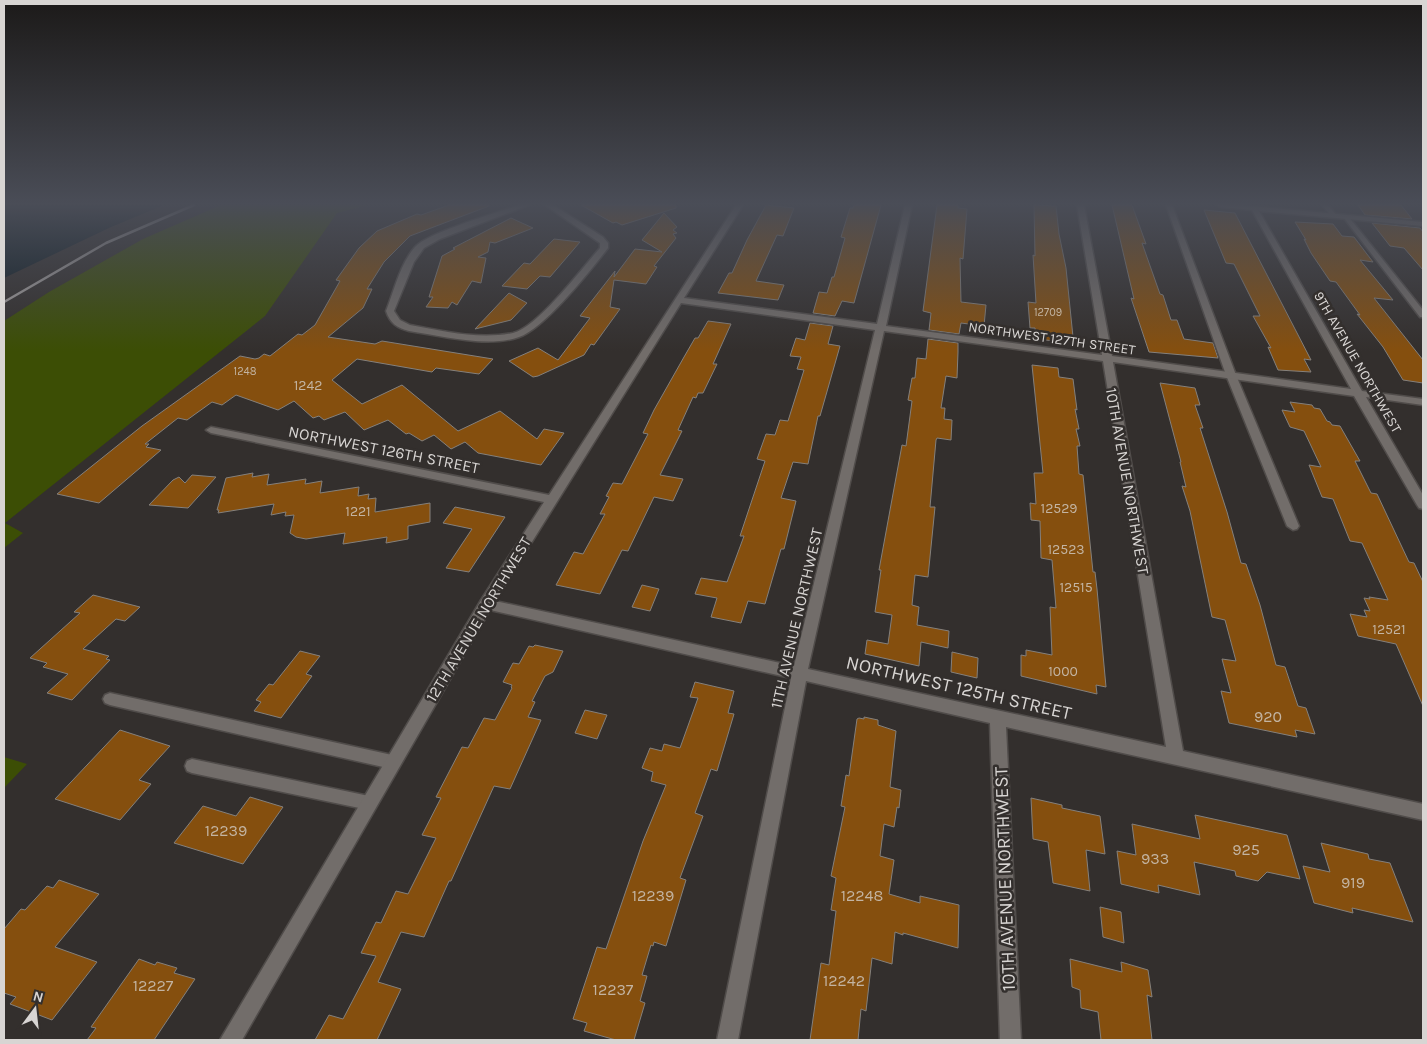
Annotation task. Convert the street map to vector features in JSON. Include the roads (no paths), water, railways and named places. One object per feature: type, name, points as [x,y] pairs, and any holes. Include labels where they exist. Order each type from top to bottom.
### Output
[{"type":"street","points":[[415,254],[390,311],[392,318],[400,325],[481,339],[517,335],[530,329],[544,317],[599,254]]},
{"type":"street","name":"12TH AVENUE NORTHWEST","points":[[230,1040],[486,604],[708,254]]},
{"type":"street","name":"11TH AVENUE NORTHWEST","points":[[727,1040],[800,673],[898,254]]},
{"type":"street","name":"10TH AVENUE NORTHWEST","points":[[1089,254],[1176,757]]},
{"type":"street","name":"9TH AVENUE NORTHWEST","points":[[1280,254],[1423,504]]},
{"type":"street","name":"NORTHWEST 127TH STREET","points":[[678,300],[1423,402]]},
{"type":"street","name":"NORTHWEST 126TH STREET","points":[[211,430],[552,499]]},
{"type":"street","name":"NORTHWEST 125TH STREET","points":[[486,604],[1423,812]]},
{"type":"street","name":"10TH AVENUE NORTHWEST","points":[[998,718],[1010,1040]]},
{"type":"lane","points":[[1186,254],[1230,375],[1293,526]]},
{"type":"lane","points":[[1375,254],[1423,315]]},
{"type":"lane","points":[[110,699],[392,762]]},
{"type":"lane","points":[[192,766],[369,803]]},
{"type":"water","points":[[4,254],[55,254],[4,278]]},
{"type":"railway","points":[[4,302],[87,254]]}]
